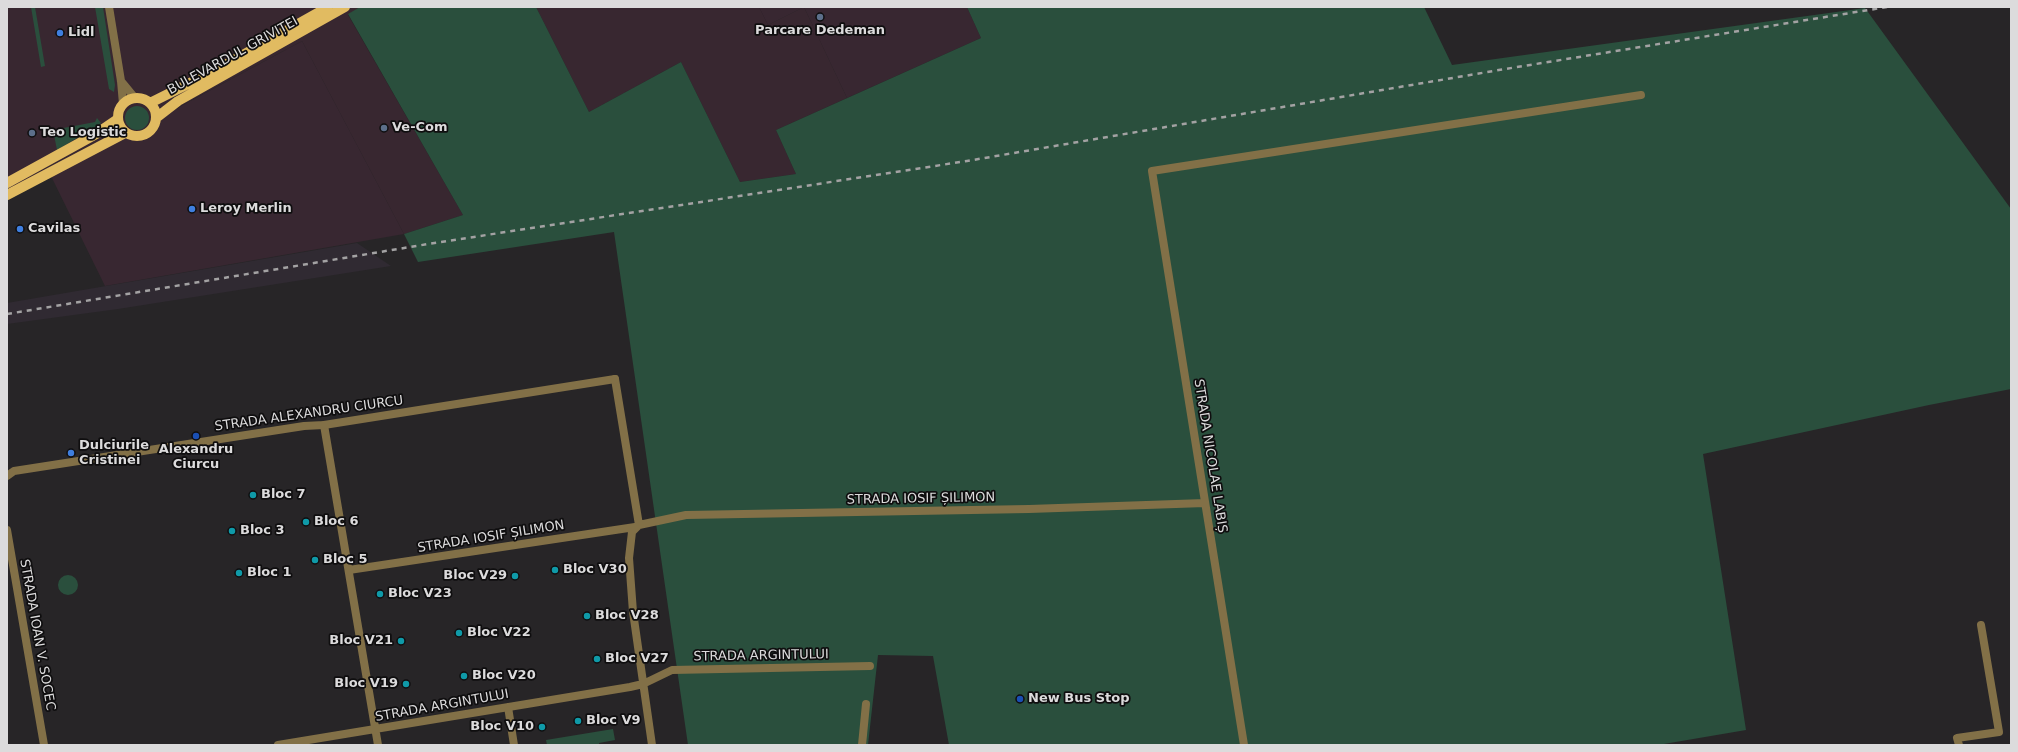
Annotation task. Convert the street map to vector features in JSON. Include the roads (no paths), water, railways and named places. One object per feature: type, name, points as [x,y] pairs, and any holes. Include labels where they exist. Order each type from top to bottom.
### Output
[{"type":"main road","name":"BULEVARDUL GRIVIȚEI","points":[[150,103],[216,70],[328,7]]},
{"type":"main road","name":"BULEVARDUL GRIVIȚEI","points":[[156,118],[178,101],[345,7]]},
{"type":"main road","points":[[135,98],[143,99],[150,103],[155,111],[156,118],[151,130],[144,135],[136,137],[125,132],[120,127],[118,119],[119,110],[123,104],[135,98]]},
{"type":"main road","points":[[7,183],[96,134],[118,119]]},
{"type":"main road","points":[[7,195],[125,132]]},
{"type":"street","points":[[109,7],[121,81],[123,104]]},
{"type":"street","points":[[121,81],[135,98]]},
{"type":"street","name":"STRADA NICOLAE LABIȘ","points":[[1244,745],[1152,171],[1641,95]]},
{"type":"street","name":"STRADA ALEXANDRU CIURCU","points":[[7,476],[14,471],[296,427],[324,426],[615,379],[637,526]]},
{"type":"street","points":[[324,426],[378,745]]},
{"type":"street","name":"STRADA IOSIF ȘILIMON","points":[[349,570],[637,526],[686,515],[1029,509],[1205,503]]},
{"type":"street","points":[[637,526],[630,538],[629,558],[633,612],[652,745]]},
{"type":"street","name":"STRADA IOAN V. SOCEC","points":[[7,530],[9,560],[44,745]]},
{"type":"street","points":[[1958,745],[1957,738],[1999,732],[1981,625]]},
{"type":"street","name":"STRADA ARGINTULUI","points":[[278,745],[643,684],[672,670],[870,666]]},
{"type":"street","points":[[862,745],[866,704]]},
{"type":"street","points":[[508,707],[514,745]]},
{"type":"railway","points":[[7,314],[428,244],[967,161],[1505,69],[1887,7]]},
{"type":"place","name":"Parcare Dedeman","points":[[820,17]]},
{"type":"place","name":"Lidl","points":[[60,33]]},
{"type":"place","name":"Ve-Com","points":[[384,128]]},
{"type":"place","name":"Teo Logistic","points":[[32,133]]},
{"type":"place","name":"Leroy Merlin","points":[[192,209]]},
{"type":"place","name":"Cavilas","points":[[20,229]]},
{"type":"place","name":"Alexandru Ciurcu","points":[[196,436]]},
{"type":"place","name":"Dulciurile Cristinei","points":[[71,453]]},
{"type":"place","name":"Bloc 7","points":[[253,495]]},
{"type":"place","name":"Bloc 6","points":[[306,522]]},
{"type":"place","name":"Bloc 3","points":[[232,531]]},
{"type":"place","name":"Bloc 5","points":[[315,560]]},
{"type":"place","name":"Bloc V30","points":[[555,570]]},
{"type":"place","name":"Bloc 1","points":[[239,573]]},
{"type":"place","name":"Bloc V29","points":[[515,576]]},
{"type":"place","name":"Bloc V23","points":[[380,594]]},
{"type":"place","name":"Bloc V28","points":[[587,616]]},
{"type":"place","name":"Bloc V22","points":[[459,633]]},
{"type":"place","name":"Bloc V21","points":[[401,641]]},
{"type":"place","name":"Bloc V27","points":[[597,659]]},
{"type":"place","name":"Bloc V20","points":[[464,676]]},
{"type":"place","name":"Bloc V19","points":[[406,684]]},
{"type":"place","name":"New Bus Stop","points":[[1020,699]]},
{"type":"place","name":"Bloc V9","points":[[578,721]]},
{"type":"place","name":"Bloc V10","points":[[542,727]]}]
